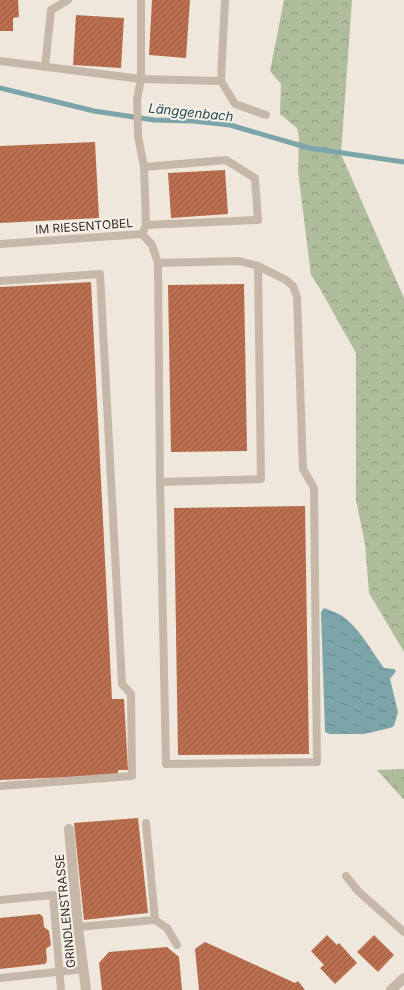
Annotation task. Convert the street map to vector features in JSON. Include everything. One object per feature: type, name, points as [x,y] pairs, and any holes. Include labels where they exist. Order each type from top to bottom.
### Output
[{"type":"street","name":"GRINDLENSTRASSE","points":[[69,828],[78,927],[86,990]]},
{"type":"street","points":[[391,990],[404,978]]},
{"type":"lane","points":[[45,67],[51,10],[68,0]]},
{"type":"lane","name":"IM RIESENTOBEL","points":[[0,244],[142,234],[146,226],[144,167],[138,136],[137,99],[141,79],[141,0]]},
{"type":"lane","points":[[225,0],[221,81],[235,104],[266,115]]},
{"type":"lane","points":[[0,61],[141,79],[221,81]]},
{"type":"lane","points":[[144,167],[226,160],[255,178],[258,220],[146,226]]},
{"type":"lane","points":[[142,234],[152,245],[158,263],[160,482],[166,764],[317,762],[314,488],[303,469],[297,297],[293,286],[286,280],[258,266],[239,261],[158,263]]},
{"type":"lane","points":[[160,482],[261,479],[258,266]]},
{"type":"lane","points":[[0,281],[100,274],[122,684],[131,694],[132,776],[0,786]]},
{"type":"lane","points":[[146,823],[155,920]]},
{"type":"lane","points":[[346,876],[358,892],[404,932]]},
{"type":"lane","points":[[0,900],[53,895],[62,990]]},
{"type":"lane","points":[[78,927],[155,920],[168,928],[177,945]]},
{"type":"lane","points":[[0,978],[84,969]]},
{"type":"green space","points":[[284,0],[352,0],[341,154],[404,298],[404,652],[369,593],[365,544],[356,500],[356,353],[311,275],[298,171],[299,138],[297,128],[280,114],[281,84],[270,71]]},
{"type":"green space","points":[[404,769],[404,800],[377,770]]},
{"type":"water","points":[[324,608],[344,617],[352,624],[384,668],[394,669],[396,671],[390,679],[398,712],[394,726],[364,734],[330,734],[325,732],[321,612]]},
{"type":"building","points":[[0,0],[18,0],[19,17],[13,18],[13,31],[0,31]]},
{"type":"building","points":[[152,0],[190,0],[186,58],[149,55]]},
{"type":"building","points":[[76,15],[124,18],[121,68],[73,65]]},
{"type":"building","points":[[95,142],[99,218],[0,223],[0,146]]},
{"type":"building","points":[[225,170],[228,214],[171,218],[168,173]]},
{"type":"building","points":[[91,282],[112,699],[124,699],[128,770],[118,770],[118,775],[0,780],[0,287]]},
{"type":"building","points":[[244,284],[247,451],[171,452],[168,285]]},
{"type":"building","points":[[305,506],[309,754],[178,755],[174,508]]},
{"type":"building","points":[[138,818],[148,913],[84,920],[74,823]]},
{"type":"building","points":[[40,914],[43,917],[44,927],[49,931],[51,945],[46,949],[47,961],[45,964],[0,969],[0,918]]},
{"type":"building","points":[[327,935],[337,945],[339,943],[357,963],[335,984],[320,968],[324,965],[311,951]]},
{"type":"building","points":[[374,935],[394,955],[378,972],[357,952]]},
{"type":"building","points":[[205,942],[295,983],[298,981],[305,990],[199,990],[195,949]]},
{"type":"building","points":[[167,947],[179,957],[182,990],[102,990],[99,963],[109,952]]},
{"type":"waterway","name":"Länggenbach","points":[[0,88],[94,111],[154,120],[193,121],[230,125],[309,148],[404,162]]}]
